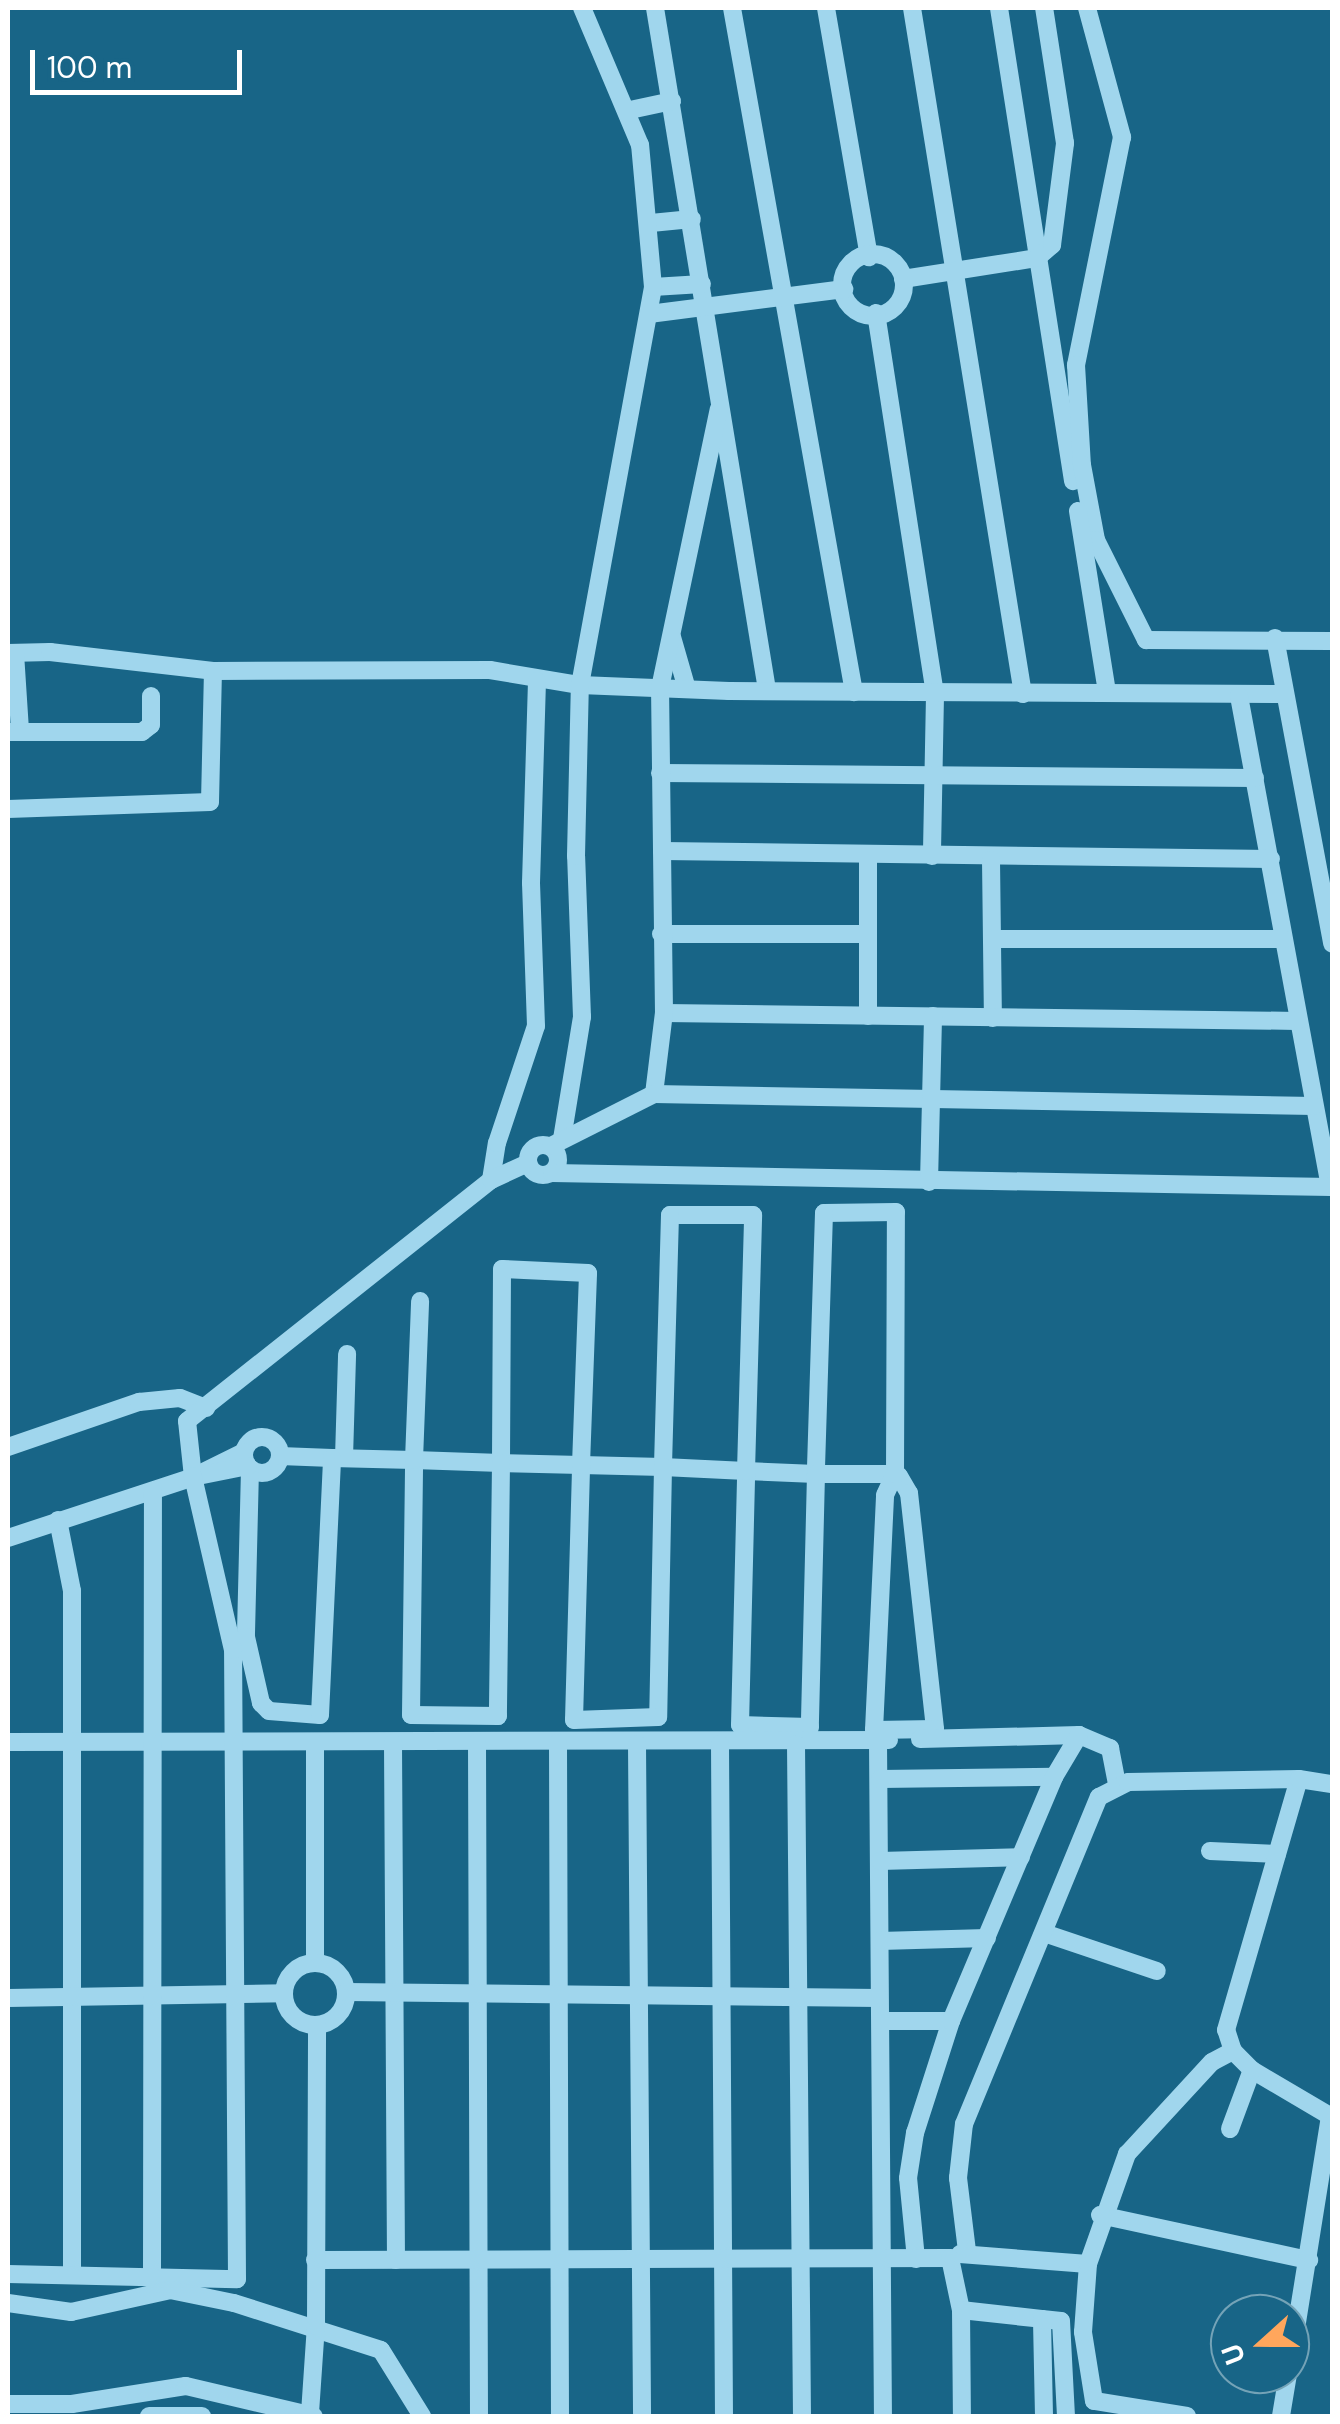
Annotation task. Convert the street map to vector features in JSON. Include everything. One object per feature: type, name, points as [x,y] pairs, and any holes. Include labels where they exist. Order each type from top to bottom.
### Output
[{"type":"street","points":[[552,1172],[559,1159],[557,1142],[582,1016],[576,856],[580,685],[653,287],[651,223],[630,110],[582,8]]},
{"type":"street","points":[[655,8],[768,690]]},
{"type":"street","points":[[732,8],[854,692]]},
{"type":"street","points":[[826,8],[869,257]]},
{"type":"street","points":[[912,8],[1023,694]]},
{"type":"street","points":[[999,8],[1107,693]]},
{"type":"street","points":[[903,278],[1037,258],[1052,245],[1065,158],[1044,8]]},
{"type":"street","points":[[1087,8],[1122,137],[1076,365],[1086,494],[1096,540],[1146,640],[1332,641]]},
{"type":"street","points":[[630,110],[672,101]]},
{"type":"street","points":[[651,223],[692,218]]},
{"type":"street","points":[[890,256],[903,278],[902,302],[876,313],[854,314],[844,290],[845,268],[869,257],[890,256]]},
{"type":"street","points":[[653,287],[702,284]]},
{"type":"street","points":[[649,314],[844,290]]},
{"type":"street","points":[[876,313],[935,695],[932,856]]},
{"type":"street","points":[[654,1094],[664,1013],[660,688],[719,409]]},
{"type":"street","points":[[672,634],[687,689]]},
{"type":"street","points":[[1275,638],[1332,944]]},
{"type":"street","points":[[151,696],[150,725],[142,732],[14,731],[11,653],[213,672],[506,672],[580,685],[687,689],[935,695],[1286,694]]},
{"type":"street","points":[[8,809],[210,802],[213,672]]},
{"type":"street","points":[[491,1180],[497,1142],[536,1026],[530,883],[533,679]]},
{"type":"street","points":[[528,1163],[538,1174],[1331,1187],[1239,696]]},
{"type":"street","points":[[660,773],[1255,778]]},
{"type":"street","points":[[662,851],[992,860],[1271,859]]},
{"type":"street","points":[[868,857],[868,1016]]},
{"type":"street","points":[[992,860],[993,1018]]},
{"type":"street","points":[[661,934],[868,934]]},
{"type":"street","points":[[994,939],[1283,939]]},
{"type":"street","points":[[664,1013],[1297,1021]]},
{"type":"street","points":[[929,1182],[933,1016]]},
{"type":"street","points":[[528,1163],[532,1148],[557,1142],[654,1094],[1314,1106]]},
{"type":"street","points":[[234,2303],[235,1742],[231,1632],[183,1428],[491,1180],[528,1163]]},
{"type":"street","points":[[420,1301],[410,1715],[498,1716],[502,1269],[588,1273],[574,1720],[658,1717],[670,1214],[754,1214],[740,1725],[810,1727],[824,1212],[896,1212],[896,1474],[885,1495],[874,1730],[935,1729],[909,1492],[896,1474]]},
{"type":"street","points":[[280,1456],[274,1442],[262,1437],[248,1462],[246,1637],[261,1703],[269,1712],[320,1715],[348,1354]]},
{"type":"street","points":[[8,1447],[139,1402],[180,1398],[206,1408]]},
{"type":"street","points":[[280,1456],[896,1474]]},
{"type":"street","points":[[8,1538],[248,1462],[268,1472],[280,1456]]},
{"type":"street","points":[[152,2273],[153,1492]]},
{"type":"street","points":[[58,1520],[72,1591],[72,2273]]},
{"type":"street","points":[[8,1742],[796,1744],[1079,1735],[1110,1748],[1117,1783]]},
{"type":"street","points":[[916,2259],[910,2160],[951,2021],[1054,1777],[1079,1735]]},
{"type":"street","points":[[878,1741],[883,2416]]},
{"type":"street","points":[[314,1963],[315,1743]]},
{"type":"street","points":[[393,1743],[396,2260]]},
{"type":"street","points":[[477,1743],[474,1993],[479,2416]]},
{"type":"street","points":[[558,1743],[554,1993],[560,2416]]},
{"type":"street","points":[[637,1744],[642,2416]]},
{"type":"street","points":[[720,1744],[718,1996],[724,2416]]},
{"type":"street","points":[[796,1744],[802,2416]]},
{"type":"street","points":[[880,1779],[1054,1777]]},
{"type":"street","points":[[1299,1779],[1227,2018],[1234,2051],[1252,2070],[1331,2116],[1303,2294]]},
{"type":"street","points":[[962,2416],[957,2255],[958,2178],[964,2124],[1092,1808],[1117,1783],[1299,1779],[1332,1784]]},
{"type":"street","points":[[1210,1851],[1278,1854]]},
{"type":"street","points":[[880,1861],[1021,1858]]},
{"type":"street","points":[[1044,1932],[1158,1972]]},
{"type":"street","points":[[880,1940],[987,1938]]},
{"type":"street","points":[[314,1963],[336,1972],[346,1992],[334,2018],[317,2025],[290,2012],[284,1994],[293,1972],[314,1963]]},
{"type":"street","points":[[346,1992],[878,1998]]},
{"type":"street","points":[[8,1998],[284,1994]]},
{"type":"street","points":[[881,2021],[951,2021]]},
{"type":"street","points":[[8,2404],[72,2404],[170,2386],[312,2415],[317,2025]]},
{"type":"street","points":[[1187,2416],[1097,2409],[1083,2332],[1088,2264],[1100,2215],[1136,2141],[1214,2060],[1234,2051]]},
{"type":"street","points":[[1230,2128],[1252,2070]]},
{"type":"street","points":[[1100,2215],[1309,2260]]},
{"type":"street","points":[[316,2260],[800,2261],[957,2255],[1088,2264]]},
{"type":"street","points":[[8,2274],[152,2273],[237,2278]]},
{"type":"street","points":[[8,2303],[71,2312],[182,2290],[234,2303],[316,2326],[389,2355],[422,2416]]},
{"type":"street","points":[[961,2310],[1061,2323],[1066,2416]]},
{"type":"street","points":[[1042,2319],[1044,2416]]},
{"type":"street","points":[[148,2416],[202,2416]]}]
